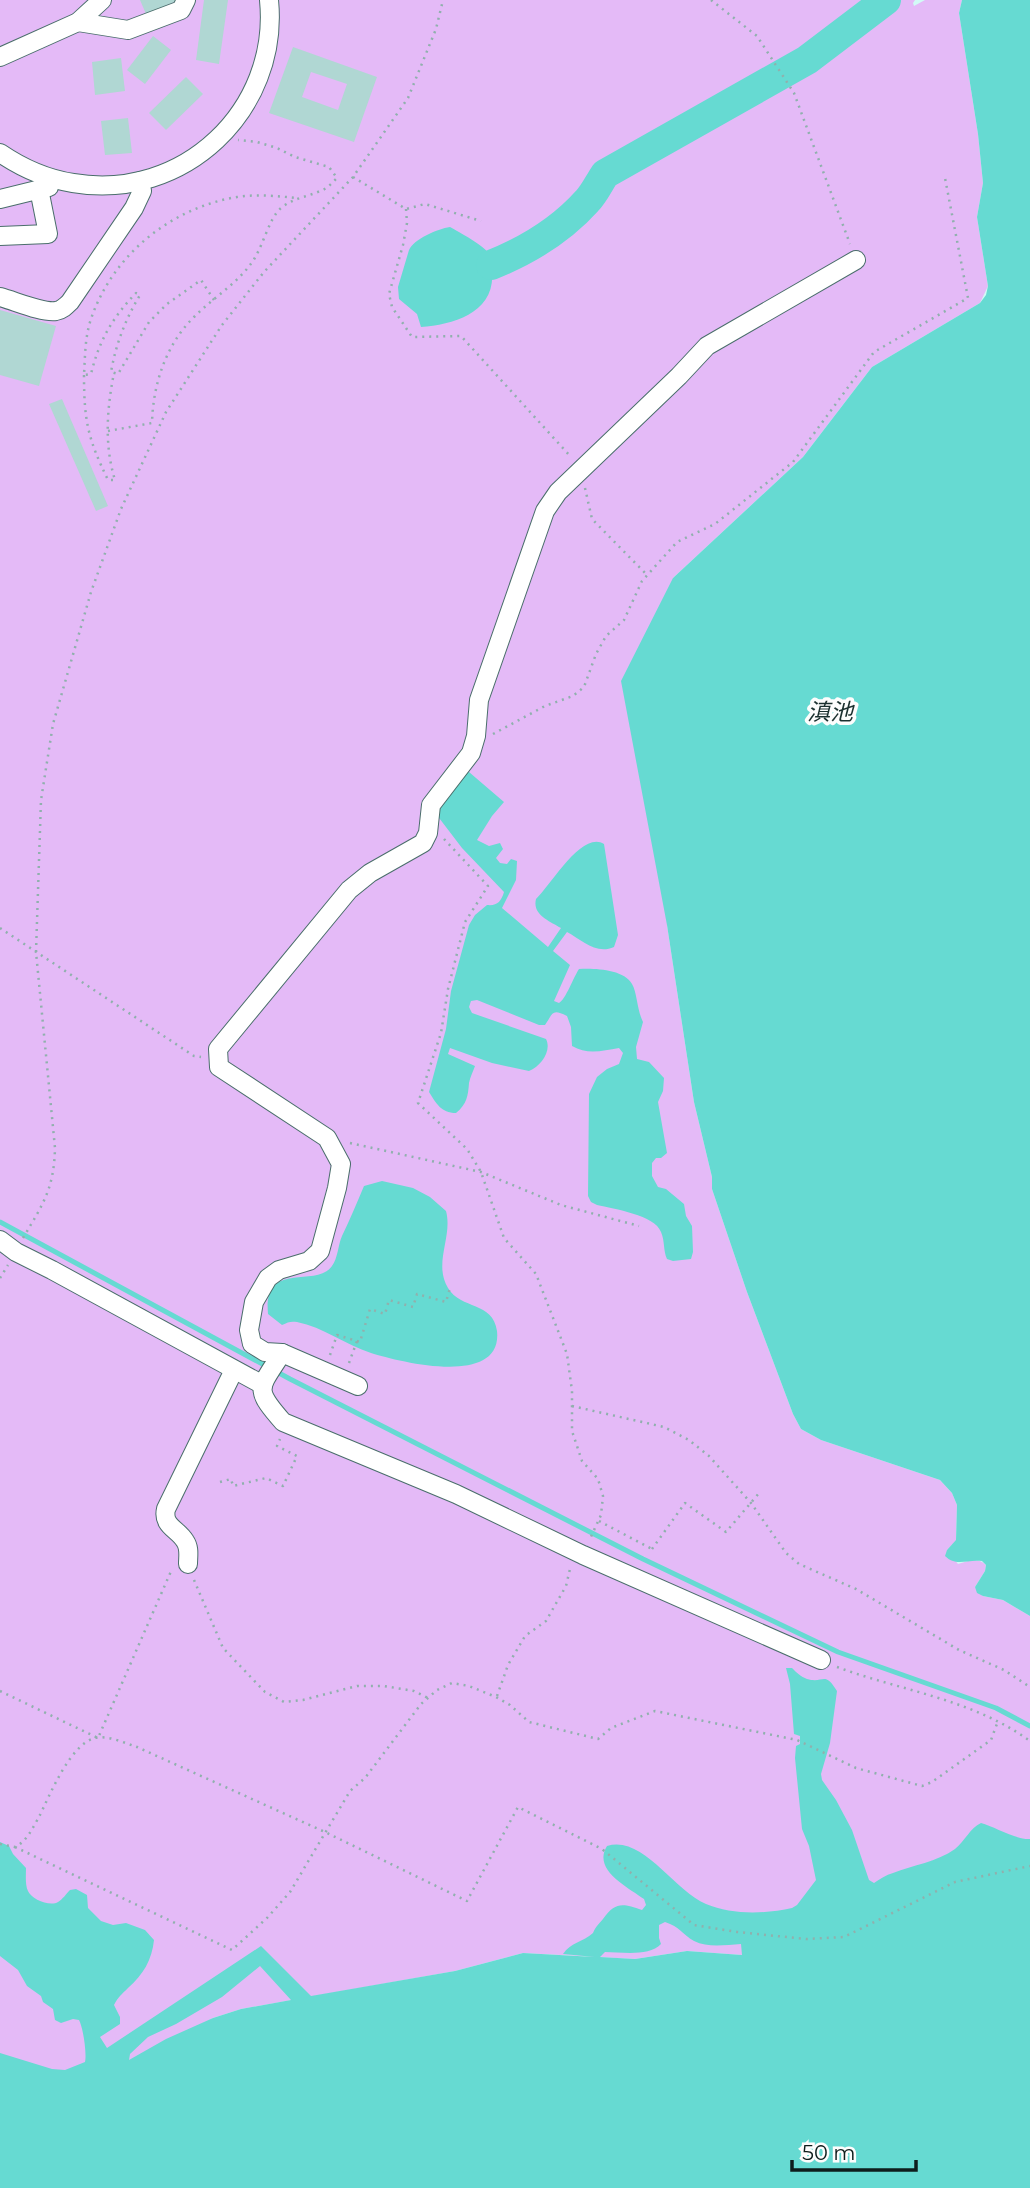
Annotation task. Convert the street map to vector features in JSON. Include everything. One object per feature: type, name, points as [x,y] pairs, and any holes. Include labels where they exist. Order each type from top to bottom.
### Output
[{"type":"street","points":[[0,57],[78,22],[102,0]]},
{"type":"street","points":[[78,22],[128,30],[181,10],[186,0]]},
{"type":"street","points":[[0,199],[74,184],[106,185],[140,181],[158,176],[187,162],[213,144],[241,112],[261,74],[270,33],[269,0]]},
{"type":"street","points":[[0,153],[33,172],[74,184]]},
{"type":"street","points":[[0,297],[43,310],[57,311],[64,308],[134,208],[142,191],[140,181]]},
{"type":"street","points":[[0,236],[48,234],[39,189]]},
{"type":"street","points":[[358,1386],[265,1352],[252,1344],[249,1330],[254,1302],[268,1278],[279,1270],[309,1261],[320,1251],[341,1164],[327,1138],[219,1067],[218,1049],[349,890],[370,873],[424,843],[428,833],[431,805],[471,753],[480,700],[545,511],[558,492],[707,346],[856,260]]},
{"type":"street","points":[[0,1240],[16,1252],[234,1370],[265,1381]]},
{"type":"street","points":[[280,1356],[261,1393],[283,1422],[585,1551],[821,1660]]},
{"type":"street","points":[[188,1564],[189,1549],[185,1540],[166,1522],[166,1509],[234,1370]]},
{"type":"path","points":[[23,1239],[50,1191],[55,1171],[36,952],[41,800],[53,724],[91,592],[121,509],[166,412],[222,325],[264,272],[353,177],[408,99],[436,29],[443,0]]},
{"type":"path","points":[[711,0],[757,36],[794,93],[856,260]]},
{"type":"path","points":[[108,431],[152,423],[156,384],[181,330],[231,286],[251,264],[280,208],[296,198],[324,190],[337,178],[329,167],[295,157],[277,148],[236,140],[222,134]]},
{"type":"path","points":[[353,177],[407,209],[425,204],[481,221]]},
{"type":"path","points":[[473,745],[545,706],[573,696],[584,687],[606,636],[624,620],[642,581],[677,542],[715,524],[793,461],[874,352],[968,298],[945,178]]},
{"type":"path","points":[[84,374],[90,374],[103,336],[124,306],[136,293],[140,295],[116,346],[111,372],[114,373],[110,395],[108,445],[115,480],[108,480],[87,429],[84,374],[90,324],[108,283],[139,243],[183,215],[212,203],[239,197],[269,195],[296,198]]},
{"type":"path","points":[[407,209],[403,245],[389,294],[392,307],[412,337],[461,336],[582,469],[592,519],[647,575]]},
{"type":"path","points":[[114,373],[118,374],[149,322],[167,304],[201,280],[214,300]]},
{"type":"path","points":[[428,833],[440,835],[488,886],[465,922],[448,989],[441,1033],[418,1103],[467,1149],[481,1172],[504,1238],[536,1274],[567,1354],[572,1391],[572,1431],[582,1461],[598,1479],[603,1496],[601,1516],[585,1551],[570,1565],[566,1586],[546,1621],[525,1636],[508,1665],[496,1697]]},
{"type":"path","points":[[0,928],[194,1056],[218,1059]]},
{"type":"path","points":[[327,1138],[481,1172],[561,1205],[639,1226]]},
{"type":"path","points":[[334,1345],[337,1335],[360,1342],[370,1309],[385,1314],[389,1300],[413,1307],[417,1294],[446,1302],[450,1287]]},
{"type":"path","points":[[354,1352],[357,1341]]},
{"type":"path","points":[[572,1406],[664,1427],[689,1440],[709,1456],[751,1503],[786,1553],[799,1564],[856,1590],[959,1650],[1004,1670],[1030,1687]]},
{"type":"path","points":[[220,1482],[231,1479],[233,1486],[266,1478],[283,1486],[297,1456],[277,1446],[283,1433]]},
{"type":"path","points":[[598,1523],[652,1549],[685,1503],[726,1532],[760,1492]]},
{"type":"path","points":[[98,1738],[185,1540]]},
{"type":"path","points":[[188,1564],[223,1648],[265,1692],[284,1702],[303,1700],[357,1686],[384,1686],[414,1691],[428,1698]]},
{"type":"path","points":[[821,1660],[839,1668],[960,1704],[998,1721],[1030,1741]]},
{"type":"path","points":[[0,1844],[15,1847],[232,1950],[267,1918],[290,1892],[350,1791],[365,1778],[421,1704],[437,1690],[452,1683],[469,1686],[510,1704],[529,1722],[598,1739],[611,1728],[655,1711],[797,1740],[856,1768],[922,1786],[932,1782],[992,1740],[998,1721]]},
{"type":"path","points":[[0,1691],[98,1738]]},
{"type":"path","points":[[15,1847],[30,1834],[67,1763],[81,1747],[91,1739],[98,1738],[119,1741],[325,1832],[467,1901],[518,1807],[603,1849],[694,1925],[806,1939],[844,1937],[955,1882],[1030,1866]]},
{"type":"shaded area","points":[[0,0],[915,0],[914,6],[925,0],[962,0],[959,13],[983,183],[977,217],[988,286],[980,303],[872,367],[803,457],[673,578],[667,925],[694,1102],[712,1177],[712,1189],[793,1414],[801,1429],[821,1440],[940,1480],[952,1493],[957,1505],[956,1541],[947,1550],[958,1564],[976,1560],[986,1565],[975,1587],[983,1596],[1003,1600],[1030,1616],[1030,1881],[742,1955],[687,1951],[635,1959],[523,1953],[455,1971],[241,2009],[213,2018],[0,2136]]},
{"type":"water","name":"滇池","points":[[962,0],[1030,0],[1030,1616],[1003,1600],[977,1593],[975,1587],[986,1565],[982,1561],[958,1562],[945,1556],[956,1540],[957,1505],[952,1493],[940,1480],[821,1440],[801,1429],[793,1414],[712,1189],[712,1177],[694,1102],[667,925],[621,681],[673,578],[803,457],[872,367],[980,303],[986,295],[988,286],[977,217],[983,183],[959,13]]},
{"type":"water","points":[[450,227],[478,244],[490,255],[491,285],[487,297],[470,314],[447,323],[421,327],[417,314],[399,299],[398,287],[412,246],[426,235]]},
{"type":"water","points":[[462,766],[504,802],[477,840],[489,846],[500,843],[503,849],[496,858],[500,863],[507,864],[511,859],[517,861],[516,880],[502,908],[548,947],[561,928],[539,913],[535,905],[536,899],[577,852],[595,842],[604,844],[618,935],[614,947],[601,949],[567,932],[553,951],[570,965],[554,1001],[562,1001],[579,969],[615,972],[632,984],[643,1022],[636,1047],[637,1059],[649,1062],[664,1078],[663,1091],[658,1102],[667,1153],[652,1163],[652,1176],[658,1187],[666,1189],[684,1204],[686,1216],[692,1226],[691,1259],[667,1259],[662,1235],[651,1221],[597,1205],[591,1202],[588,1196],[589,1094],[597,1077],[619,1064],[623,1053],[619,1048],[589,1051],[572,1046],[571,1027],[567,1016],[558,1012],[553,1013],[545,1025],[539,1025],[477,1000],[471,1001],[469,1007],[472,1013],[546,1039],[546,1053],[541,1062],[529,1071],[492,1063],[450,1048],[448,1054],[475,1066],[465,1103],[456,1113],[446,1111],[429,1092],[446,1029],[451,991],[469,925],[475,915],[487,905],[498,903],[504,892],[462,848],[433,810]]},
{"type":"water","points":[[382,1181],[413,1188],[430,1197],[446,1211],[447,1230],[442,1269],[444,1279],[454,1295],[489,1315],[497,1331],[494,1349],[484,1360],[447,1367],[385,1357],[362,1350],[307,1324],[288,1322],[282,1325],[268,1314],[269,1297],[274,1287],[282,1281],[315,1275],[332,1266],[364,1186]]},
{"type":"water","points":[[786,1668],[792,1668],[807,1679],[826,1679],[837,1691],[822,1780],[852,1830],[869,1880],[874,1883],[890,1874],[948,1853],[959,1846],[981,1823],[1030,1839],[1030,2188],[0,2188],[0,2053],[52,2069],[65,2070],[85,2062],[85,2047],[79,2020],[61,2023],[55,2020],[53,2009],[27,1986],[18,1970],[0,1956],[0,1842],[9,1846],[26,1868],[27,1889],[37,1899],[55,1903],[70,1890],[76,1889],[87,1895],[88,1908],[101,1921],[113,1925],[126,1923],[145,1930],[154,1940],[146,1967],[114,2005],[120,2017],[120,2024],[100,2037],[107,2048],[261,1946],[311,1996],[455,1971],[523,1953],[595,1957],[563,1954],[593,1933],[612,1909],[625,1905],[642,1910],[646,1905],[644,1899],[608,1870],[604,1863],[607,1846],[633,1848],[694,1897],[716,1908],[738,1912],[792,1908],[816,1880],[809,1846],[802,1829],[795,1758],[800,1736],[794,1734]],"holes":[[[665,1922],[705,1945],[741,1944],[742,1955],[687,1951],[635,1959],[600,1957],[605,1952],[634,1953],[656,1948],[661,1944],[659,1925]],[[260,1966],[291,2000],[241,2009],[213,2018],[166,2039],[129,2060],[130,2054],[148,2037],[222,1997]]]},
{"type":"building","points":[[140,0],[179,0],[146,14]]},
{"type":"building","points":[[204,0],[228,0],[219,64],[196,60]]},
{"type":"building","points":[[153,36],[171,50],[145,84],[127,70]]},
{"type":"building","points":[[293,47],[377,77],[354,142],[269,113]],"holes":[[[311,72],[347,84],[338,110],[302,97]]]},
{"type":"building","points":[[121,58],[125,91],[95,95],[92,62]]},
{"type":"building","points":[[186,77],[203,94],[166,130],[149,113]]},
{"type":"building","points":[[128,118],[132,153],[105,155],[101,121]]},
{"type":"building","points":[[0,310],[56,326],[39,386],[0,375]]},
{"type":"building","points":[[62,399],[108,506],[96,511],[49,404]]},
{"type":"waterway","points":[[491,265],[530,246],[566,221],[590,198],[605,174],[807,60],[886,0]]},
{"type":"waterway","points":[[0,1222],[290,1379],[643,1559],[838,1652],[996,1708],[1030,1726]]}]
